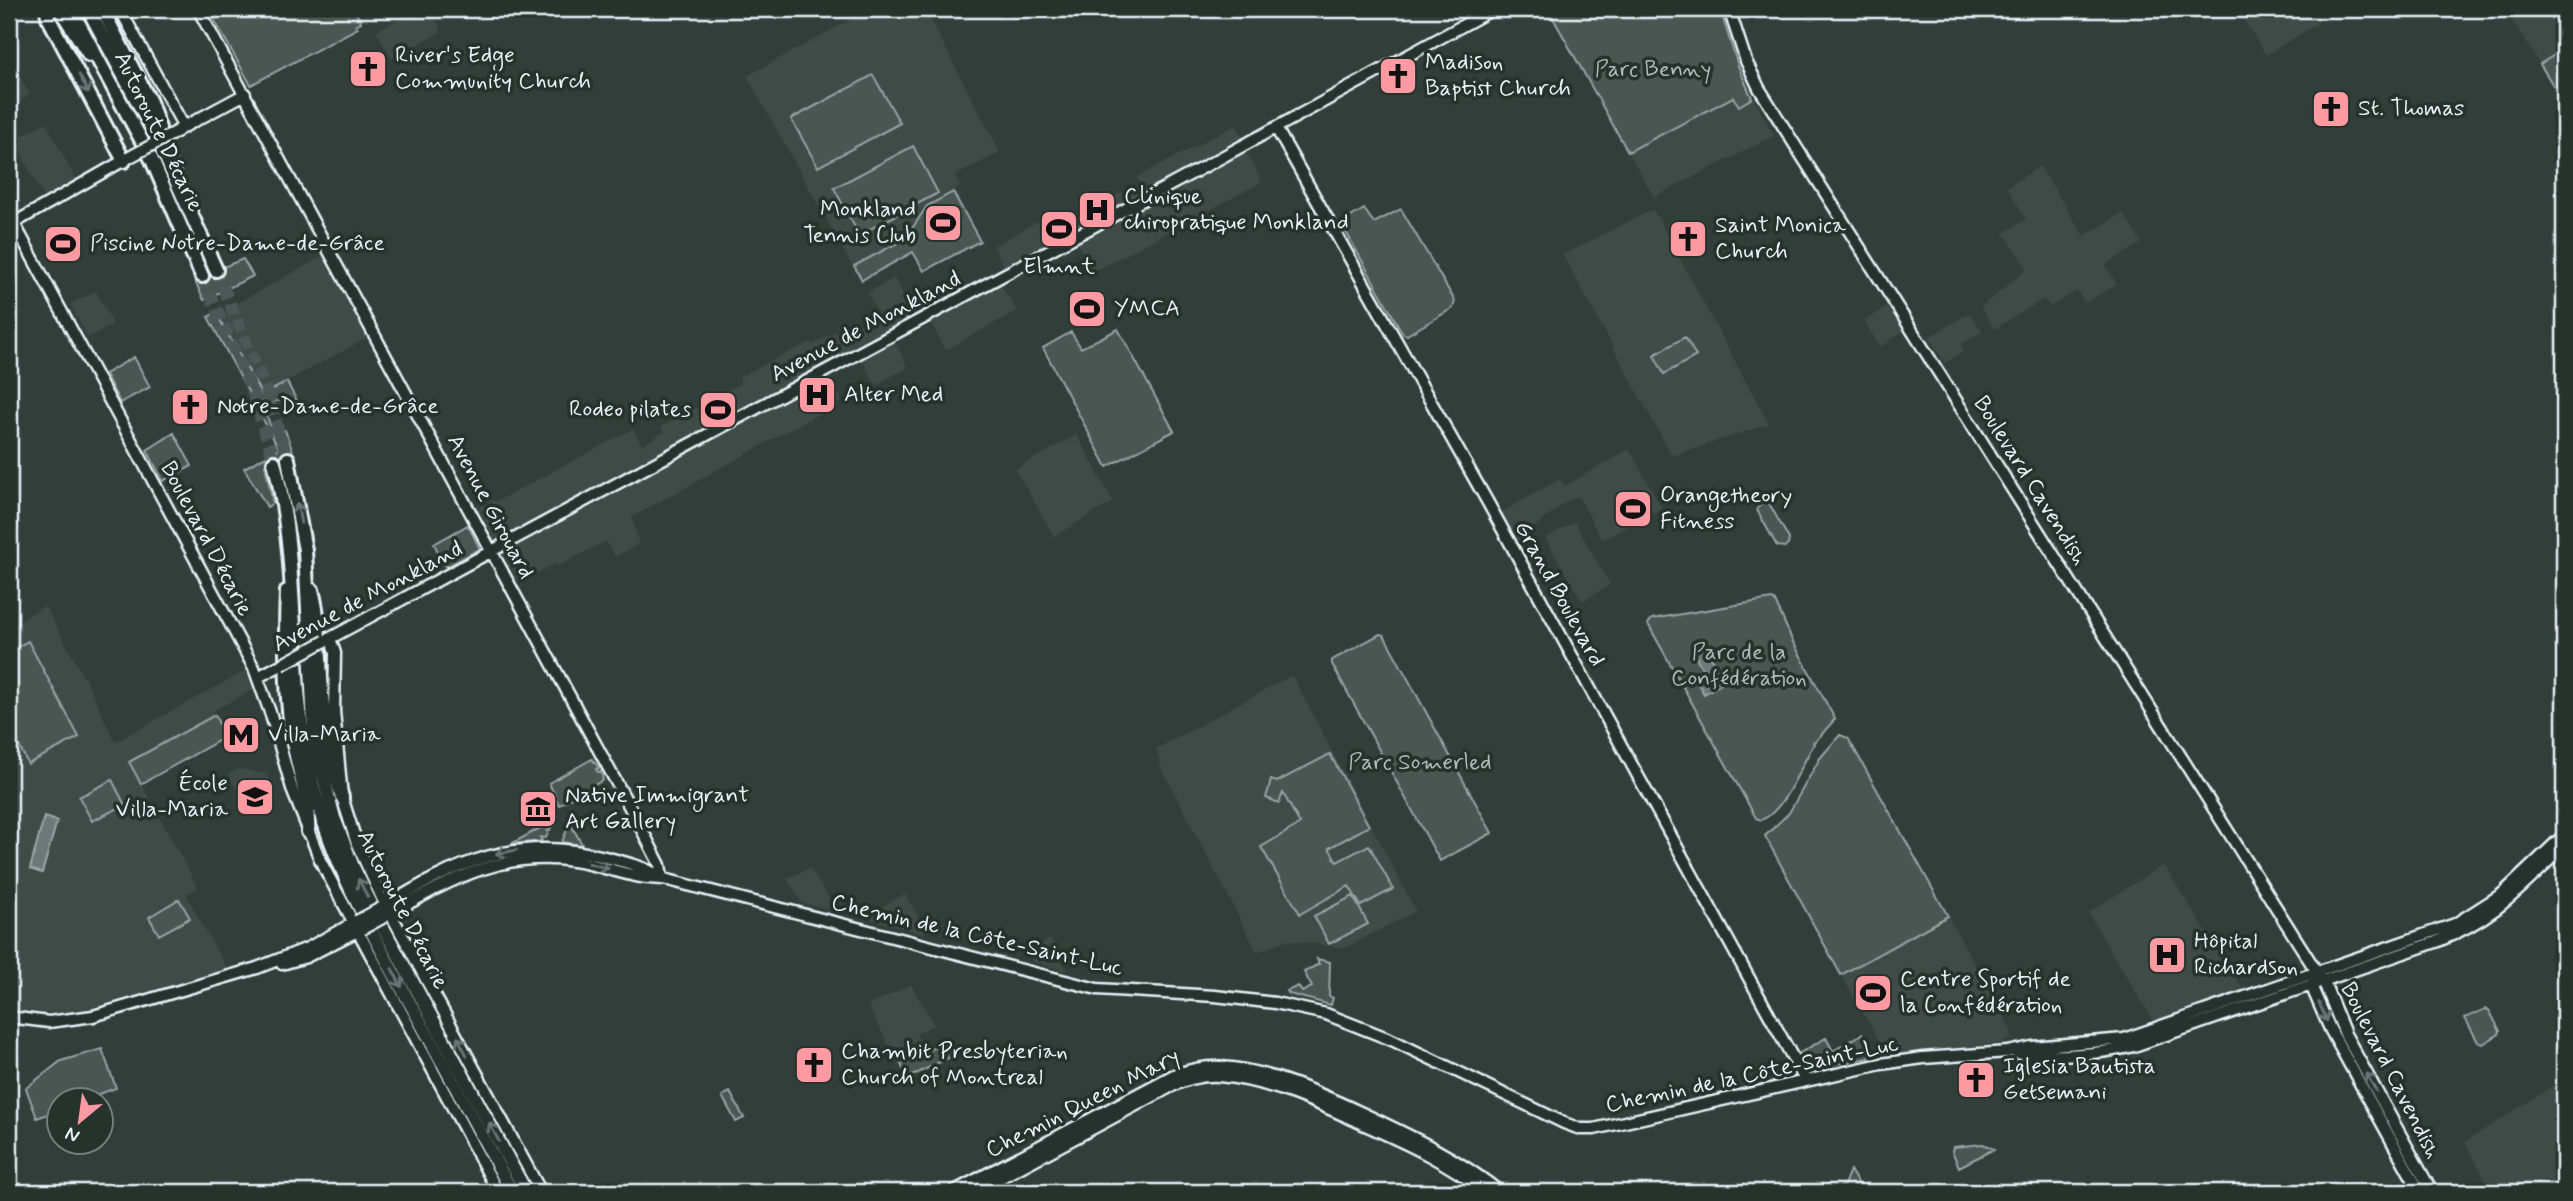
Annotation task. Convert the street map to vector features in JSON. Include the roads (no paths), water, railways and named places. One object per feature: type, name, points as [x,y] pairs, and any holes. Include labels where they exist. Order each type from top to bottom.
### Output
[{"type":"highway","points":[[47,9],[52,24],[126,159]]},
{"type":"highway","points":[[60,9],[76,37],[118,95]]},
{"type":"highway","name":"Autoroute Décarie","points":[[71,9],[159,175],[202,276]]},
{"type":"highway","name":"Autoroute Décarie","points":[[88,9],[142,108],[185,197],[216,270]]},
{"type":"highway","points":[[102,9],[150,102],[185,197]]},
{"type":"highway","points":[[108,9],[120,40]]},
{"type":"highway","name":"Autoroute Décarie","points":[[288,459],[302,524],[314,726],[323,776],[339,832],[358,880],[526,1192]]},
{"type":"highway","name":"Autoroute Décarie","points":[[274,463],[288,531],[302,728],[310,775],[326,834],[363,916],[512,1192]]},
{"type":"highway","points":[[288,531],[286,676],[294,748],[309,814],[308,832]]},
{"type":"highway","points":[[306,567],[316,605],[328,748],[342,797]]},
{"type":"main road","points":[[120,9],[181,129]]},
{"type":"main road","name":"Avenue Girouard","points":[[198,9],[641,828],[659,862],[662,878]]},
{"type":"main road","name":"Avenue de Monkland","points":[[258,677],[1493,9]]},
{"type":"main road","name":"Boulevard Cavendish","points":[[1729,9],[1746,61],[1759,88],[2315,977],[2432,1192]]},
{"type":"main road","points":[[11,218],[245,94]]},
{"type":"main road","name":"Grand Boulevard","points":[[1276,128],[1480,489],[1805,1080]]},
{"type":"main road","name":"Boulevard Décarie","points":[[11,218],[258,677],[289,781],[308,832],[498,1192]]},
{"type":"main road","points":[[334,686],[341,643],[337,635]]},
{"type":"main road","points":[[326,641],[332,644],[334,649],[334,712],[342,797],[364,861],[386,911],[541,1192]]},
{"type":"main road","name":"Chemin de la Côte-Saint-Luc","points":[[2508,895],[2564,835]]},
{"type":"main road","name":"Chemin de la Côte-Saint-Luc","points":[[9,1017],[40,1022],[76,1020],[257,968],[297,960],[386,911],[488,866],[517,860],[570,860],[644,878],[662,878],[1097,989],[1215,996],[1280,1004],[1326,1014],[1383,1037],[1547,1116],[1580,1129],[1594,1129],[1898,1061],[2126,1038],[2315,977],[2447,927],[2508,895],[2564,847]]},
{"type":"main road","name":"Boulevard Cavendish","points":[[2315,977],[2335,1038],[2420,1192]]},
{"type":"main road","name":"Chemin Queen Mary","points":[[953,1192],[1174,1075],[1194,1069],[1218,1067],[1236,1069],[1287,1083],[1348,1107],[1437,1148],[1500,1192]]},
{"type":"main road","name":"Chemin Queen Mary","points":[[974,1192],[1167,1089],[1192,1079],[1211,1076],[1265,1086],[1338,1112],[1432,1156],[1486,1192]]},
{"type":"tunnel","points":[[216,270],[265,387],[288,459]]},
{"type":"tunnel","points":[[202,276],[251,388],[274,462]]},
{"type":"place","name":"River's Edge Community Church","points":[[368,69]]},
{"type":"place","name":"Madison Baptist Church","points":[[1398,76]]},
{"type":"place","name":"St. Thomas","points":[[2331,109]]},
{"type":"place","name":"Clinique chiropratique Monkland","points":[[1097,210]]},
{"type":"place","name":"Monkland Tennis Club","points":[[943,223]]},
{"type":"place","name":"Elmnt","points":[[1059,229]]},
{"type":"place","name":"Saint Monica Church","points":[[1688,239]]},
{"type":"place","name":"Piscine Notre-Dame-de-Grâce","points":[[63,244]]},
{"type":"place","name":"YMCA","points":[[1087,309]]},
{"type":"place","name":"Alter Med","points":[[817,395]]},
{"type":"place","name":"Notre-Dame-de-Grâce","points":[[190,407]]},
{"type":"place","name":"Rodeo pilates","points":[[718,410]]},
{"type":"place","name":"Orangetheory Fitness","points":[[1633,509]]},
{"type":"place","name":"Villa-Maria","points":[[241,735]]},
{"type":"place","name":"École Villa-Maria","points":[[255,797]]},
{"type":"place","name":"Native Immigrant Art Gallery","points":[[538,809]]},
{"type":"place","name":"Hôpital Richardson","points":[[2167,955]]},
{"type":"place","name":"Centre Sportif de la Confédération","points":[[1873,993]]},
{"type":"place","name":"Chambit Presbyterian Church of Montreal","points":[[814,1065]]},
{"type":"place","name":"Iglesia Bautista Getsemani","points":[[1976,1080]]},
{"type":"park label","name":"Parc Benny","points":[[1653,70]]},
{"type":"park label","name":"Parc de la Confédération","points":[[1739,666]]},
{"type":"park label","name":"Parc Somerled","points":[[1420,763]]}]
